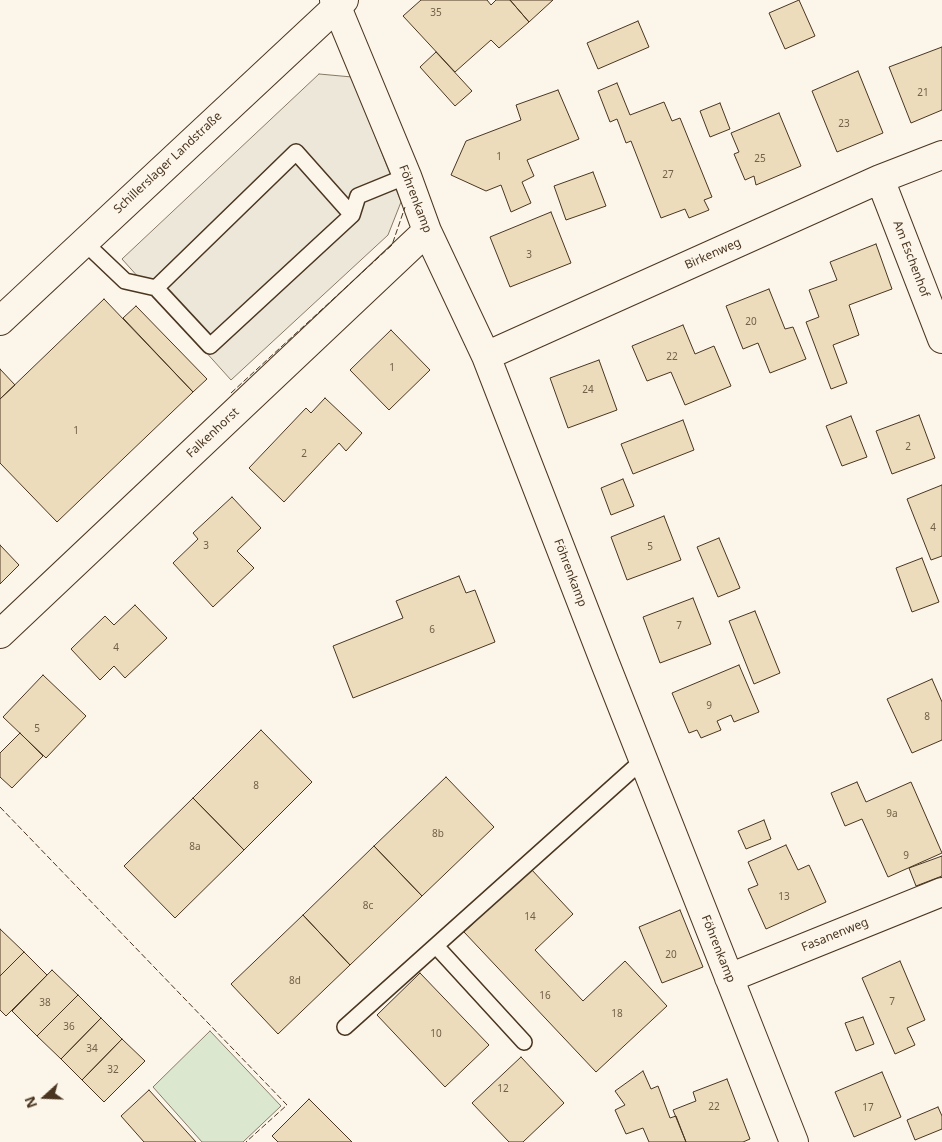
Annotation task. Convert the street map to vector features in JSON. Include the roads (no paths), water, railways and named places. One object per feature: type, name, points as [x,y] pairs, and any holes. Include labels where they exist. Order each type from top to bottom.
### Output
[{"type":"street","name":"Föhrenkamp","points":[[338,2],[407,176],[427,232],[486,356],[794,1142]]},
{"type":"street","name":"Schillerslager Landstraße","points":[[0,321],[338,2]]},
{"type":"street","name":"Birkenweg","points":[[486,356],[880,179],[942,155]]},
{"type":"street","name":"Am Eschenhof","points":[[880,179],[942,339]]},
{"type":"street","name":"Falkenhorst","points":[[0,634],[427,232]]},
{"type":"street","name":"Fasanenweg","points":[[729,978],[942,892]]},
{"type":"lane","points":[[156,288],[296,152],[352,216]]},
{"type":"lane","points":[[83,242],[125,281],[156,288],[210,346],[352,216],[358,196],[407,176]]},
{"type":"lane","points":[[345,1027],[643,760]]},
{"type":"lane","points":[[436,946],[524,1042]]}]
